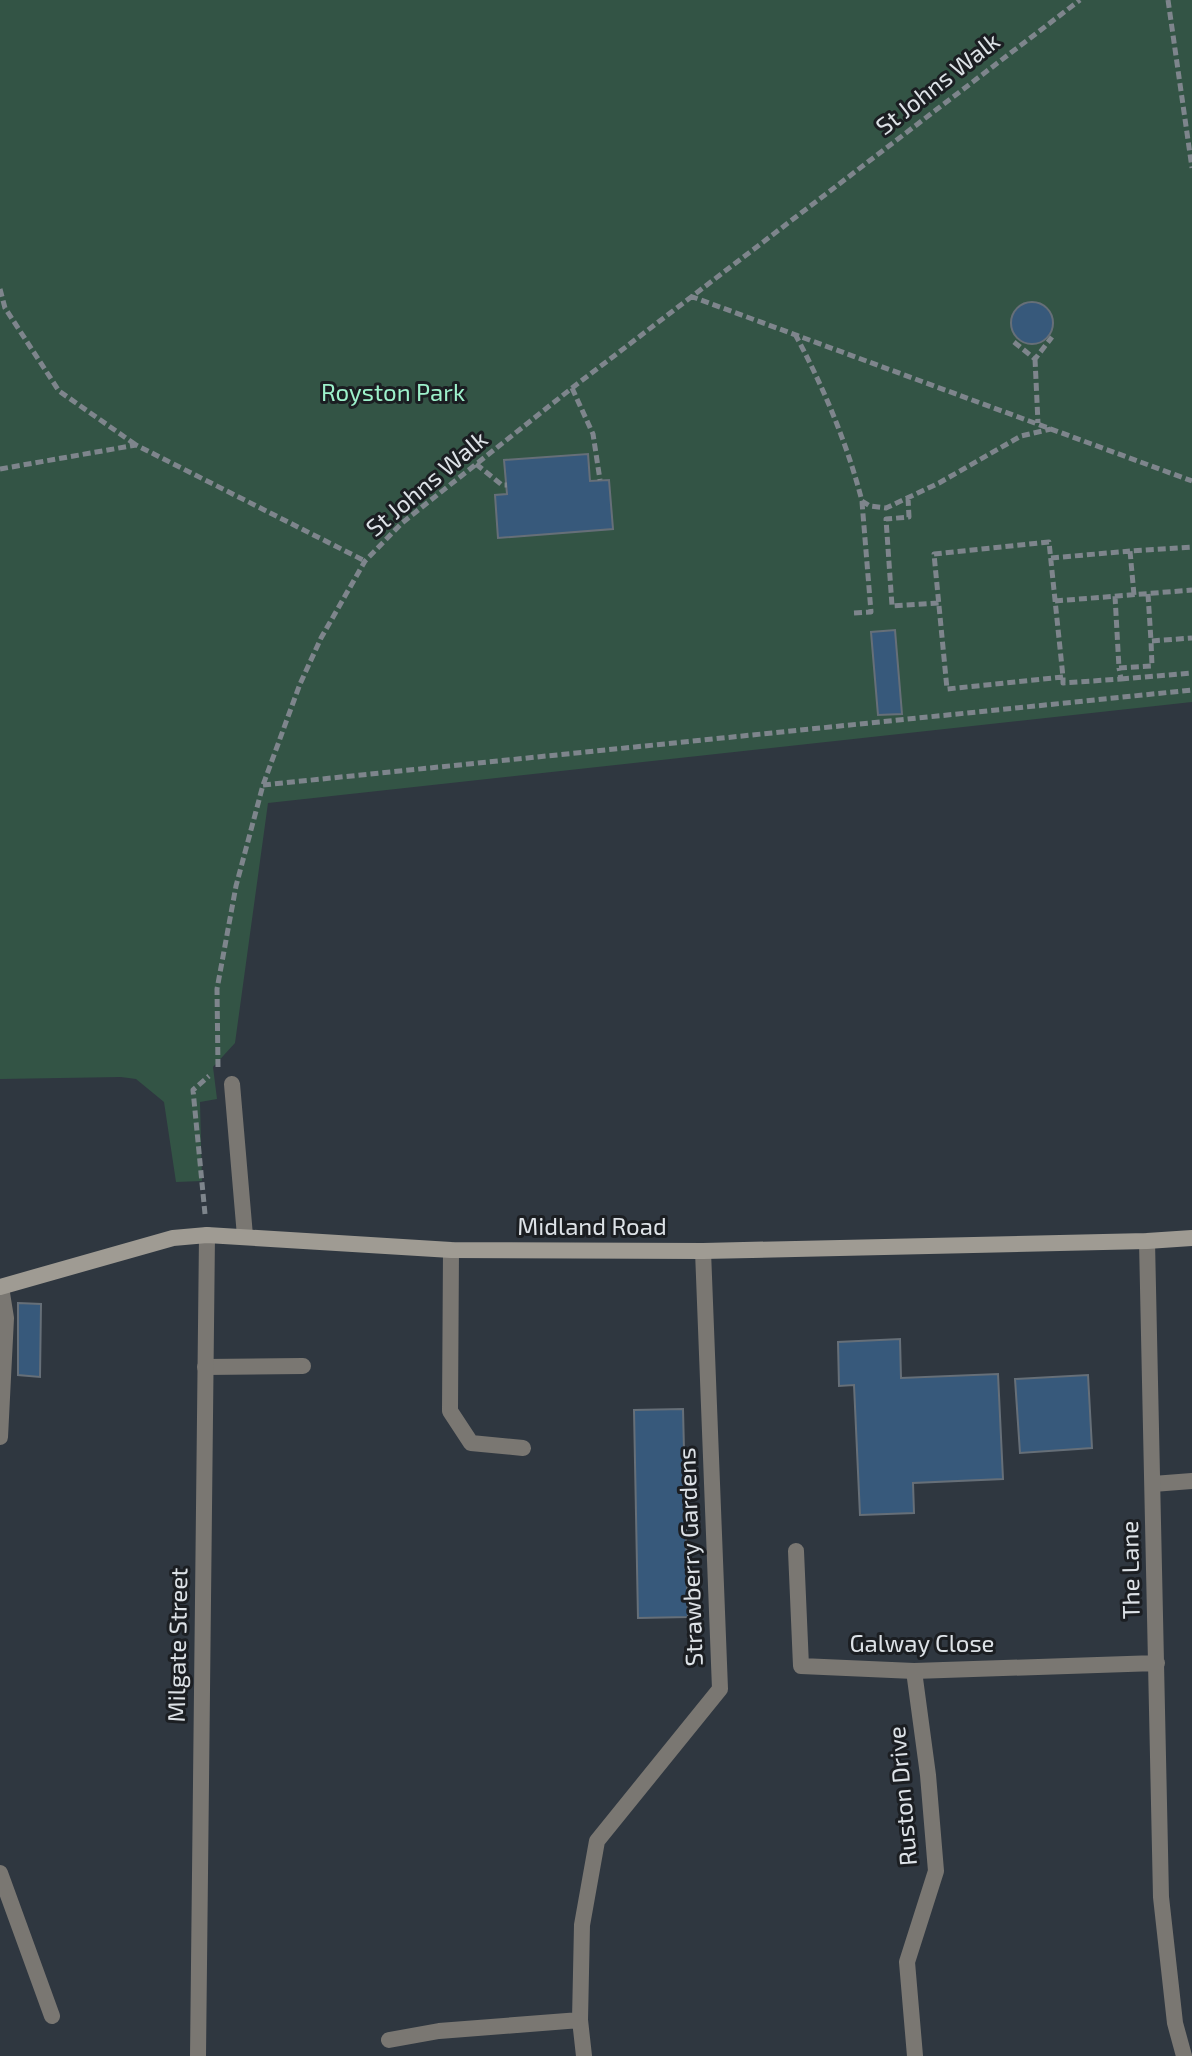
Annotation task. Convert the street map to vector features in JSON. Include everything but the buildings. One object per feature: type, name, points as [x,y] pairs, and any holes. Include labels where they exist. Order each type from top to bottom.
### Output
[{"type":"main road","name":"Midland Road","points":[[1,1287],[173,1238],[207,1235],[451,1250],[703,1251],[1192,1238]]},
{"type":"street","points":[[232,1084],[245,1236]]},
{"type":"street","name":"Milgate Street","points":[[198,2056],[207,1235]]},
{"type":"street","name":"The Lane","points":[[1147,1241],[1161,1897],[1175,2023],[1184,2056]]},
{"type":"street","points":[[451,1250],[450,1411],[471,1443],[523,1448]]},
{"type":"street","name":"Strawberry Gardens","points":[[584,2056],[580,2020],[582,1925],[597,1841],[720,1689],[703,1251]]},
{"type":"street","points":[[0,1437],[6,1318],[1,1287]]},
{"type":"street","points":[[205,1367],[303,1366]]},
{"type":"street","points":[[1153,1484],[1192,1481]]},
{"type":"street","name":"Galway Close","points":[[796,1551],[801,1666],[914,1671],[1157,1663]]},
{"type":"street","name":"Ruston Drive","points":[[914,1671],[928,1775],[936,1871],[907,1962],[915,2056]]},
{"type":"street","points":[[0,1873],[52,2016]]},
{"type":"street","points":[[1175,2023],[1192,2019]]},
{"type":"street","points":[[389,2040],[439,2031],[580,2020]]},
{"type":"path","name":"St Johns Walk","points":[[207,1235],[193,1090],[218,1068],[217,989],[236,886],[263,785],[315,650],[365,561],[402,523],[572,388],[1080,0]]},
{"type":"path","points":[[1168,0],[1192,168]]},
{"type":"path","points":[[0,289],[5,308],[59,391],[136,445],[365,561]]},
{"type":"path","points":[[690,296],[1192,481]]},
{"type":"path","points":[[794,333],[810,363],[848,455],[862,501],[871,612],[854,613]]},
{"type":"path","points":[[1038,423],[1035,359],[1052,337]]},
{"type":"path","points":[[1014,342],[1035,359]]},
{"type":"path","points":[[572,388],[593,434],[600,480]]},
{"type":"path","points":[[862,501],[870,506],[886,508],[1021,436],[1051,429]]},
{"type":"path","points":[[0,469],[136,445]]},
{"type":"path","points":[[476,464],[502,485],[507,485]]},
{"type":"path","points":[[908,498],[909,517],[886,519],[892,606],[939,603]]},
{"type":"path","points":[[1063,677],[947,689],[934,554],[1049,542],[1063,677],[1063,683],[1192,673]]},
{"type":"path","points":[[1051,558],[1192,547]]},
{"type":"path","points":[[1130,551],[1134,595]]},
{"type":"path","points":[[1055,601],[1192,590]]},
{"type":"path","points":[[1119,668],[1152,666],[1148,594]]},
{"type":"path","points":[[1115,596],[1121,679]]},
{"type":"path","points":[[1151,641],[1192,638]]},
{"type":"path","points":[[263,785],[1192,690]]},
{"type":"green space","name":"Royston Park","points":[[0,0],[1192,0],[1192,702],[268,803],[235,1043],[213,1067],[217,1099],[200,1102],[202,1181],[176,1182],[164,1102],[136,1079],[0,1079]]}]
